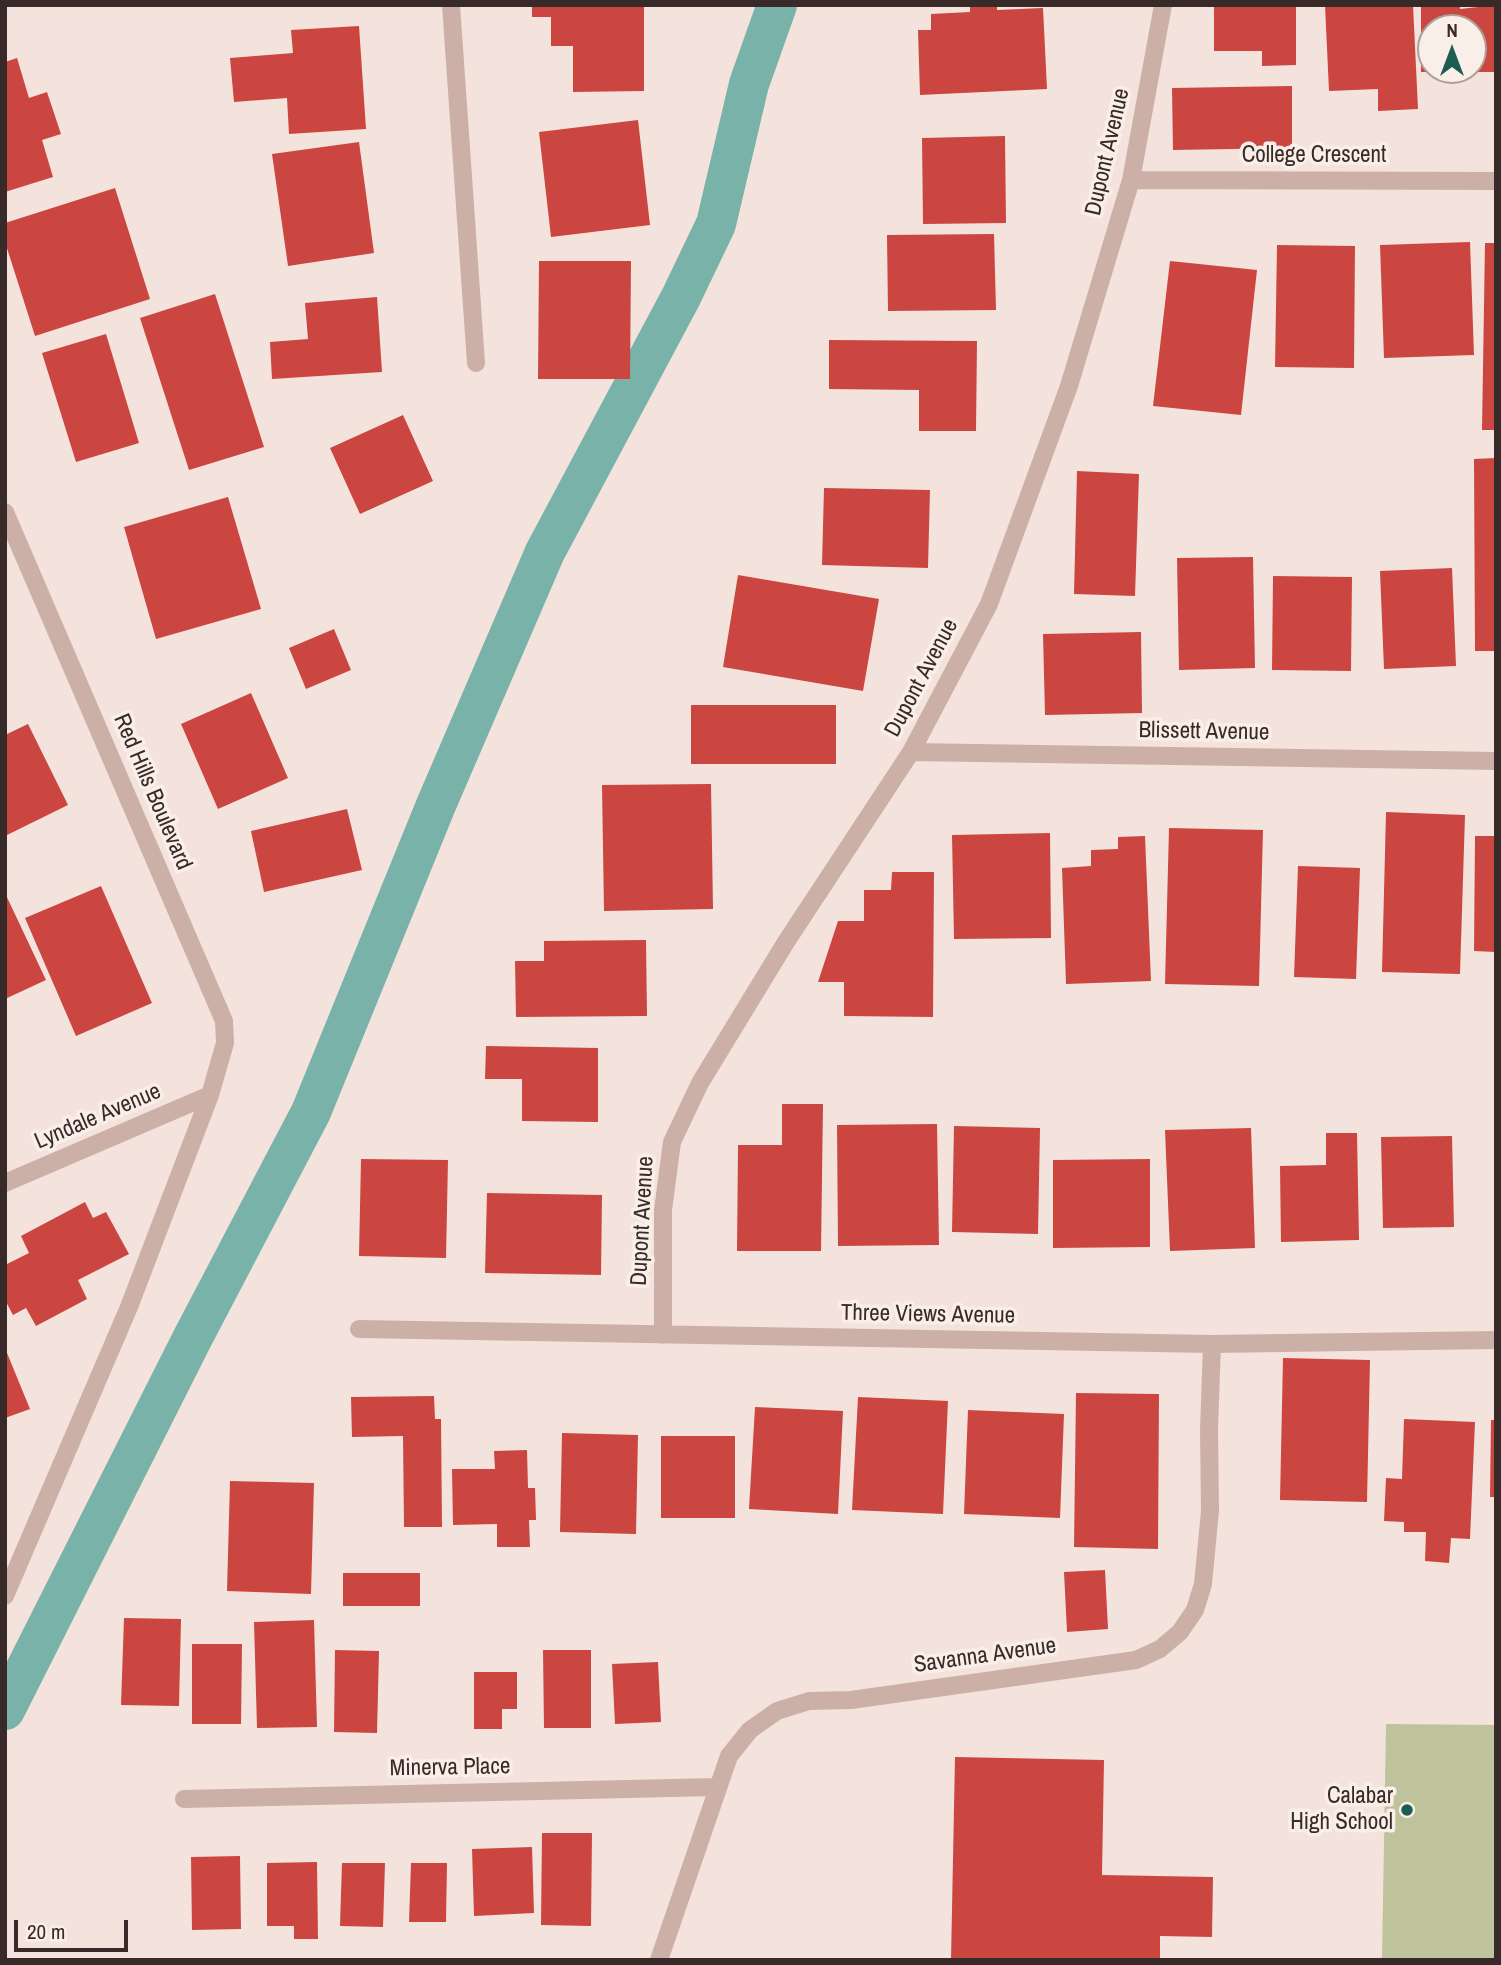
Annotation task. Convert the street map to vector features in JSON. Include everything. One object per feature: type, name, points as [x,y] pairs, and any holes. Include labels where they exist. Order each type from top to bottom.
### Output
[{"type":"street","points":[[451,5],[476,363]]},
{"type":"street","name":"Dupont Avenue","points":[[663,1335],[663,1210],[672,1142],[700,1083],[786,942],[911,752],[989,604],[1069,386],[1132,180],[1163,5]]},
{"type":"street","name":"College Crescent","points":[[1132,180],[1496,181]]},
{"type":"street","name":"Red Hills Boulevard","points":[[5,512],[224,1021],[225,1043],[210,1095],[129,1307],[5,1596]]},
{"type":"street","name":"Blissett Avenue","points":[[911,752],[1496,761]]},
{"type":"street","name":"Lyndale Avenue","points":[[5,1183],[210,1095]]},
{"type":"street","name":"Three Views Avenue","points":[[359,1329],[1212,1344],[1496,1340]]},
{"type":"street","name":"Savanna Avenue","points":[[659,1960],[716,1787],[729,1756],[750,1730],[777,1711],[809,1701],[850,1700],[1136,1660],[1160,1649],[1180,1632],[1195,1610],[1203,1584],[1210,1511],[1212,1344]]},
{"type":"street","name":"Minerva Place","points":[[184,1799],[716,1787]]},
{"type":"green space","points":[[1386,1724],[1496,1725],[1496,1960],[1382,1960]]},
{"type":"building","points":[[532,5],[644,5],[644,91],[573,92],[573,46],[551,46],[551,17],[532,17]]},
{"type":"building","points":[[970,5],[997,5],[997,10],[1043,8],[1047,89],[920,95],[918,30],[931,30],[931,14],[970,12]]},
{"type":"building","points":[[1214,5],[1296,5],[1296,65],[1262,66],[1262,51],[1214,51]]},
{"type":"building","points":[[1325,5],[1413,5],[1418,109],[1378,111],[1378,89],[1329,91]]},
{"type":"building","points":[[1421,5],[1460,5],[1460,9],[1496,5],[1496,72],[1487,72],[1487,14],[1421,14]]},
{"type":"building","points":[[359,26],[366,129],[289,134],[287,98],[234,102],[230,58],[293,53],[291,30]]},
{"type":"building","points":[[17,58],[29,98],[47,92],[61,134],[42,140],[53,177],[5,192],[5,62]]},
{"type":"building","points":[[1292,86],[1292,148],[1173,150],[1172,88]]},
{"type":"building","points":[[638,120],[650,225],[551,237],[539,132]]},
{"type":"building","points":[[1005,136],[1006,223],[923,224],[922,138]]},
{"type":"building","points":[[359,142],[374,253],[288,266],[272,154]]},
{"type":"building","points":[[115,188],[150,299],[35,336],[5,242],[5,223]]},
{"type":"building","points":[[994,234],[996,310],[888,311],[887,235]]},
{"type":"building","points":[[1470,242],[1474,355],[1384,358],[1380,245]]},
{"type":"building","points":[[1485,243],[1496,243],[1496,430],[1482,430]]},
{"type":"building","points":[[1277,245],[1355,246],[1354,368],[1275,367]]},
{"type":"building","points":[[539,261],[631,261],[630,379],[538,379]]},
{"type":"building","points":[[1170,261],[1257,270],[1241,415],[1153,406]]},
{"type":"building","points":[[215,294],[264,447],[189,470],[140,318]]},
{"type":"building","points":[[377,297],[382,372],[272,379],[270,342],[308,339],[305,303]]},
{"type":"building","points":[[106,334],[139,443],[76,462],[42,353]]},
{"type":"building","points":[[829,340],[977,341],[976,431],[919,431],[919,390],[829,389]]},
{"type":"building","points":[[403,415],[433,481],[360,514],[330,448]]},
{"type":"building","points":[[1496,458],[1496,651],[1475,651],[1474,459]]},
{"type":"building","points":[[1077,471],[1139,474],[1135,596],[1074,594]]},
{"type":"building","points":[[824,488],[930,490],[928,568],[822,565]]},
{"type":"building","points":[[228,497],[261,609],[156,639],[124,527]]},
{"type":"building","points":[[1253,557],[1255,668],[1179,670],[1177,558]]},
{"type":"building","points":[[1452,568],[1456,666],[1384,669],[1380,571]]},
{"type":"building","points":[[738,575],[879,599],[863,691],[723,667]]},
{"type":"building","points":[[1273,576],[1352,577],[1351,671],[1272,670]]},
{"type":"building","points":[[334,629],[351,670],[306,689],[289,648]]},
{"type":"building","points":[[1141,632],[1142,713],[1045,715],[1043,634]]},
{"type":"building","points":[[251,693],[288,778],[218,809],[181,724]]},
{"type":"building","points":[[691,705],[836,705],[836,764],[691,764]]},
{"type":"building","points":[[28,724],[68,805],[5,836],[5,735]]},
{"type":"building","points":[[711,784],[713,909],[604,911],[602,785]]},
{"type":"building","points":[[347,809],[362,870],[264,892],[251,831]]},
{"type":"building","points":[[1386,812],[1465,815],[1460,974],[1382,972]]},
{"type":"building","points":[[1169,828],[1263,830],[1259,986],[1165,984]]},
{"type":"building","points":[[1050,833],[1051,938],[954,939],[952,835]]},
{"type":"building","points":[[1145,836],[1151,981],[1066,984],[1062,868],[1091,866],[1091,850],[1118,849],[1118,837]]},
{"type":"building","points":[[1475,836],[1496,836],[1496,952],[1474,951]]},
{"type":"building","points":[[1298,866],[1360,868],[1356,979],[1294,977]]},
{"type":"building","points":[[892,872],[934,872],[933,1017],[844,1016],[844,982],[818,982],[838,921],[864,921],[864,890],[891,890]]},
{"type":"building","points":[[101,886],[152,1003],[76,1036],[25,918]]},
{"type":"building","points":[[5,893],[46,980],[5,999]]},
{"type":"building","points":[[646,940],[647,1016],[516,1017],[515,961],[544,961],[544,941]]},
{"type":"building","points":[[486,1046],[598,1048],[598,1122],[522,1121],[522,1079],[485,1079]]},
{"type":"building","points":[[782,1104],[823,1104],[821,1251],[737,1251],[738,1145],[782,1145]]},
{"type":"building","points":[[937,1124],[939,1245],[838,1246],[837,1125]]},
{"type":"building","points":[[954,1126],[1040,1128],[1038,1234],[952,1232]]},
{"type":"building","points":[[1251,1128],[1255,1248],[1170,1251],[1165,1130]]},
{"type":"building","points":[[1326,1133],[1357,1133],[1359,1240],[1281,1242],[1280,1166],[1326,1165]]},
{"type":"building","points":[[1452,1136],[1454,1227],[1383,1228],[1381,1137]]},
{"type":"building","points":[[361,1159],[448,1160],[446,1258],[359,1256]]},
{"type":"building","points":[[1150,1159],[1150,1247],[1053,1248],[1053,1160]]},
{"type":"building","points":[[487,1193],[602,1195],[601,1275],[485,1273]]},
{"type":"building","points":[[85,1202],[93,1218],[106,1212],[129,1254],[78,1280],[87,1299],[36,1326],[26,1308],[13,1315],[5,1300],[5,1265],[29,1253],[21,1236]]},
{"type":"building","points":[[5,1348],[30,1409],[5,1418]]},
{"type":"building","points":[[1283,1358],[1370,1360],[1367,1502],[1280,1500]]},
{"type":"building","points":[[1076,1393],[1159,1394],[1158,1549],[1074,1547]]},
{"type":"building","points":[[434,1396],[435,1419],[441,1419],[442,1527],[404,1527],[403,1436],[352,1437],[351,1397]]},
{"type":"building","points":[[858,1397],[948,1401],[943,1514],[852,1510]]},
{"type":"building","points":[[755,1407],[843,1411],[838,1514],[749,1509]]},
{"type":"building","points":[[968,1410],[1064,1414],[1060,1518],[964,1514]]},
{"type":"building","points":[[1404,1419],[1475,1422],[1470,1539],[1451,1538],[1449,1563],[1425,1561],[1426,1532],[1404,1532],[1404,1522],[1384,1521],[1386,1478],[1402,1479]]},
{"type":"building","points":[[1491,1420],[1496,1420],[1496,1497],[1490,1497]]},
{"type":"building","points":[[562,1433],[638,1435],[636,1534],[560,1532]]},
{"type":"building","points":[[661,1436],[735,1436],[735,1518],[661,1518]]},
{"type":"building","points":[[527,1450],[528,1488],[535,1488],[536,1520],[529,1520],[530,1547],[497,1547],[497,1524],[453,1525],[452,1469],[495,1469],[494,1451]]},
{"type":"building","points":[[230,1481],[314,1483],[311,1594],[227,1591]]},
{"type":"building","points":[[1105,1570],[1108,1629],[1067,1632],[1064,1572]]},
{"type":"building","points":[[343,1573],[420,1573],[420,1606],[343,1606]]},
{"type":"building","points":[[124,1618],[181,1619],[179,1706],[121,1705]]},
{"type":"building","points":[[314,1620],[317,1727],[257,1728],[254,1622]]},
{"type":"building","points":[[192,1644],[242,1644],[241,1724],[192,1724]]},
{"type":"building","points":[[335,1650],[379,1651],[377,1733],[334,1732]]},
{"type":"building","points":[[543,1650],[591,1650],[591,1728],[544,1728]]},
{"type":"building","points":[[658,1662],[661,1722],[615,1724],[612,1664]]},
{"type":"building","points":[[474,1672],[517,1672],[517,1709],[502,1709],[502,1729],[474,1729]]},
{"type":"building","points":[[955,1757],[1104,1760],[1102,1875],[1213,1877],[1212,1937],[1160,1936],[1160,1960],[951,1960]]},
{"type":"building","points":[[542,1833],[592,1833],[591,1926],[541,1925]]},
{"type":"building","points":[[532,1847],[534,1913],[474,1916],[472,1849]]},
{"type":"building","points":[[240,1856],[241,1929],[192,1930],[191,1857]]},
{"type":"building","points":[[317,1862],[318,1939],[294,1939],[294,1926],[267,1926],[267,1863]]},
{"type":"building","points":[[342,1863],[385,1863],[383,1927],[340,1926]]},
{"type":"building","points":[[411,1863],[447,1863],[446,1922],[409,1922]]},
{"type":"waterway","points":[[5,1710],[192,1339],[311,1112],[436,805],[545,552],[681,297],[716,224],[749,84],[777,5]]},
{"type":"place","name":"Calabar High School","points":[[1407,1810]]}]
